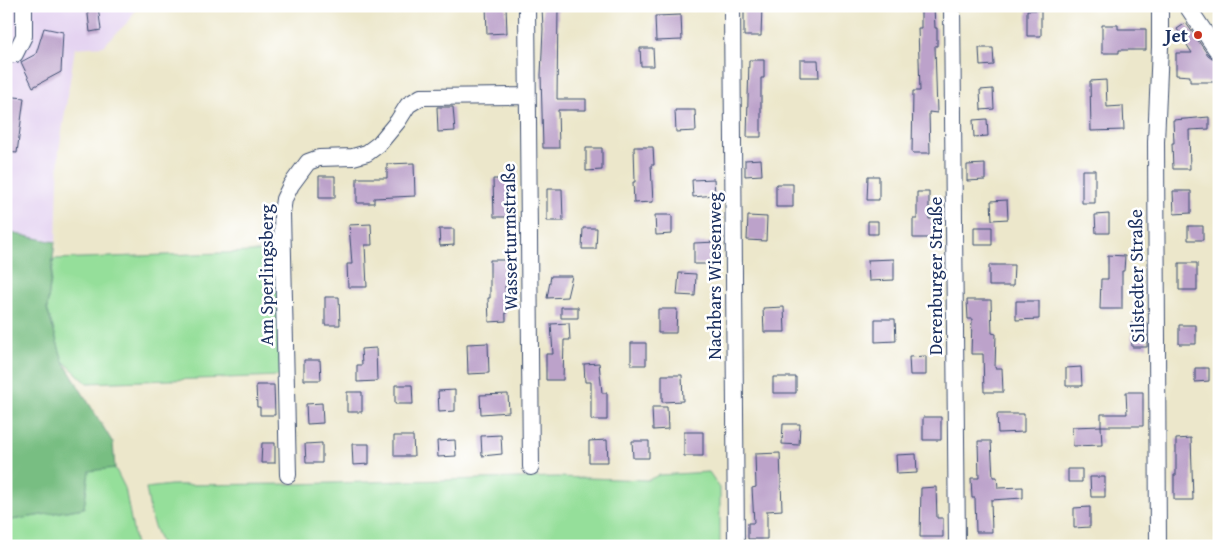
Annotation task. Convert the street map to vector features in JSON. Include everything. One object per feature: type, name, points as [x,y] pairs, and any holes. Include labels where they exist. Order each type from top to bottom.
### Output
[{"type":"street","points":[[6,56],[15,54],[24,36],[24,6]]},
{"type":"street","name":"Wasserturmstraße","points":[[527,6],[531,468]]},
{"type":"street","name":"Nachbars Wiesenweg","points":[[732,6],[736,546]]},
{"type":"street","name":"Derenburger Straße","points":[[952,6],[956,546]]},
{"type":"street","name":"Silstedter Straße","points":[[1158,546],[1156,142],[1160,6]]},
{"type":"street","points":[[1187,6],[1216,49],[1219,49]]},
{"type":"street","name":"Am Sperlingsberg","points":[[288,474],[282,213],[284,199],[291,185],[308,162],[319,158],[354,157],[367,152],[379,144],[398,121],[408,105],[421,97],[527,96]]},
{"type":"shaded area","points":[[6,6],[137,6],[130,20],[103,46],[75,48],[59,151],[56,243],[6,233]]},
{"type":"green space","points":[[6,232],[55,242],[47,309],[63,361],[113,443],[115,468],[89,471],[84,508],[6,521]]},
{"type":"green space","points":[[279,251],[280,376],[87,383],[63,361],[47,308],[54,259]]},
{"type":"green space","points":[[115,468],[125,488],[136,546],[6,546],[6,521],[84,508],[89,470]]},
{"type":"green space","points":[[709,472],[720,488],[720,546],[162,546],[152,521],[146,488],[171,485],[294,484],[557,477],[648,480],[659,475]]},
{"type":"building","points":[[87,6],[98,6],[101,30],[90,32]]},
{"type":"building","points":[[486,6],[506,6],[507,33],[487,34]]},
{"type":"building","points":[[558,6],[557,99],[586,99],[586,110],[558,110],[559,148],[543,148],[542,7]]},
{"type":"building","points":[[744,6],[762,6],[761,36],[744,36]]},
{"type":"building","points":[[921,6],[934,6],[935,28],[937,28],[937,46],[935,46],[937,113],[929,112],[930,153],[912,153],[913,91],[920,91],[918,28],[921,28]]},
{"type":"building","points":[[1027,10],[1041,10],[1041,36],[1027,36]]},
{"type":"building","points":[[681,15],[682,40],[656,41],[655,16]]},
{"type":"building","points":[[1186,23],[1208,55],[1217,59],[1217,82],[1190,82],[1190,76],[1176,75],[1176,53],[1192,53],[1177,29]]},
{"type":"building","points":[[1102,25],[1118,25],[1118,29],[1146,29],[1146,50],[1119,50],[1119,53],[1102,53]]},
{"type":"building","points":[[44,28],[63,32],[61,72],[33,87],[21,62],[36,54]]},
{"type":"building","points":[[640,48],[653,48],[654,66],[641,66]]},
{"type":"building","points":[[979,48],[993,48],[994,65],[980,66]]},
{"type":"building","points":[[749,60],[764,60],[764,78],[761,78],[761,137],[747,137]]},
{"type":"building","points":[[800,60],[818,60],[819,77],[800,77]]},
{"type":"building","points":[[1106,80],[1107,107],[1123,106],[1124,130],[1091,131],[1090,81]]},
{"type":"building","points":[[993,89],[994,109],[981,110],[980,90]]},
{"type":"building","points":[[6,96],[24,98],[17,153],[6,152]]},
{"type":"building","points":[[437,107],[453,107],[455,131],[438,132]]},
{"type":"building","points":[[675,110],[695,110],[696,131],[676,132]]},
{"type":"building","points":[[1209,117],[1209,129],[1189,130],[1190,169],[1173,169],[1173,120]]},
{"type":"building","points":[[987,119],[988,136],[974,137],[973,120]]},
{"type":"building","points":[[634,147],[653,147],[654,165],[651,165],[653,202],[634,203]]},
{"type":"building","points":[[586,148],[602,148],[602,170],[586,171]]},
{"type":"building","points":[[761,159],[762,175],[745,176],[745,160]]},
{"type":"building","points":[[414,163],[415,196],[374,198],[374,203],[357,203],[357,178],[387,178],[387,164]]},
{"type":"building","points":[[985,164],[985,180],[967,181],[967,165]]},
{"type":"building","points":[[1082,170],[1095,170],[1095,203],[1082,203]]},
{"type":"building","points":[[319,176],[335,176],[335,198],[319,198]]},
{"type":"building","points":[[868,176],[879,176],[879,200],[867,200]]},
{"type":"building","points":[[493,179],[510,179],[510,217],[494,217]]},
{"type":"building","points":[[714,179],[715,195],[693,197],[692,180]]},
{"type":"building","points":[[776,184],[793,184],[793,207],[776,207]]},
{"type":"building","points":[[547,189],[562,189],[563,221],[547,221]]},
{"type":"building","points":[[1173,191],[1191,191],[1191,213],[1174,214]]},
{"type":"building","points":[[917,192],[929,192],[929,219],[934,219],[934,238],[913,238],[913,219],[917,219]]},
{"type":"building","points":[[1007,200],[1008,219],[992,220],[991,201]]},
{"type":"building","points":[[1109,214],[1109,233],[1096,233],[1095,215]]},
{"type":"building","points":[[655,215],[672,215],[672,234],[656,235]]},
{"type":"building","points":[[748,216],[767,217],[766,241],[747,240]]},
{"type":"building","points":[[868,221],[878,221],[878,234],[868,234]]},
{"type":"building","points":[[371,224],[372,245],[365,245],[367,287],[348,287],[347,264],[352,264],[349,225]]},
{"type":"building","points":[[1188,226],[1203,226],[1203,240],[1188,240]]},
{"type":"building","points":[[974,227],[992,227],[992,245],[974,245]]},
{"type":"building","points":[[583,228],[597,228],[596,249],[582,249]]},
{"type":"building","points":[[439,229],[454,229],[454,245],[440,246]]},
{"type":"building","points":[[717,242],[718,264],[694,264],[694,243]]},
{"type":"building","points":[[1108,255],[1125,256],[1124,271],[1122,271],[1122,309],[1100,309],[1101,279],[1108,279]]},
{"type":"building","points":[[894,259],[894,280],[869,281],[868,260]]},
{"type":"building","points":[[490,260],[509,260],[509,286],[505,286],[506,321],[489,322]]},
{"type":"building","points":[[1179,263],[1197,263],[1197,290],[1179,290]]},
{"type":"building","points":[[989,265],[1014,265],[1013,286],[989,286]]},
{"type":"building","points":[[679,273],[696,274],[695,296],[677,295]]},
{"type":"building","points":[[551,276],[572,276],[567,297],[547,298]]},
{"type":"building","points":[[325,297],[339,297],[340,325],[325,325]]},
{"type":"building","points":[[967,300],[991,300],[992,333],[996,334],[995,368],[1002,368],[1003,392],[984,392],[983,354],[971,354],[972,319],[968,319]]},
{"type":"building","points":[[1016,301],[1039,301],[1039,319],[1016,320]]},
{"type":"building","points":[[561,307],[578,307],[578,318],[561,318]]},
{"type":"building","points":[[784,307],[785,332],[764,332],[763,308]]},
{"type":"building","points":[[658,309],[677,309],[676,333],[658,333]]},
{"type":"building","points":[[875,319],[895,319],[896,341],[875,342]]},
{"type":"building","points":[[569,323],[570,340],[564,340],[563,380],[546,380],[546,354],[553,354],[551,324]]},
{"type":"building","points":[[1131,323],[1147,323],[1147,347],[1132,347]]},
{"type":"building","points":[[1179,325],[1196,325],[1196,344],[1179,344]]},
{"type":"building","points":[[488,343],[489,373],[468,374],[467,344]]},
{"type":"building","points":[[631,343],[646,343],[646,365],[631,365]]},
{"type":"building","points":[[376,348],[377,381],[357,382],[357,365],[362,365],[361,349]]},
{"type":"building","points":[[926,356],[926,375],[910,375],[909,357]]},
{"type":"building","points":[[304,360],[320,360],[321,380],[304,380]]},
{"type":"building","points":[[599,363],[602,393],[607,393],[607,420],[591,420],[591,382],[585,382],[584,364]]},
{"type":"building","points":[[1081,367],[1082,386],[1066,386],[1066,368]]},
{"type":"building","points":[[1195,368],[1209,368],[1209,381],[1195,382]]},
{"type":"building","points":[[662,375],[682,375],[683,401],[662,402]]},
{"type":"building","points":[[773,377],[796,377],[796,393],[773,393]]},
{"type":"building","points":[[256,385],[274,385],[275,415],[260,415],[260,407],[257,407]]},
{"type":"building","points":[[395,385],[412,385],[413,404],[395,404]]},
{"type":"building","points":[[455,390],[455,411],[439,412],[438,391]]},
{"type":"building","points":[[347,392],[362,392],[362,412],[347,412]]},
{"type":"building","points":[[1126,392],[1143,392],[1143,426],[1101,426],[1101,414],[1127,414]]},
{"type":"building","points":[[508,394],[509,412],[481,414],[480,395]]},
{"type":"building","points":[[322,403],[323,423],[307,424],[306,404]]},
{"type":"building","points":[[652,407],[667,407],[668,429],[653,430]]},
{"type":"building","points":[[997,414],[1024,414],[1024,432],[998,433]]},
{"type":"building","points":[[923,417],[941,417],[941,440],[923,440]]},
{"type":"building","points":[[783,424],[800,424],[799,445],[782,444]]},
{"type":"building","points":[[1101,426],[1102,445],[1073,446],[1072,427]]},
{"type":"building","points":[[684,432],[703,432],[703,456],[684,456]]},
{"type":"building","points":[[501,435],[502,454],[482,456],[481,436]]},
{"type":"building","points":[[394,436],[413,436],[414,456],[394,456]]},
{"type":"building","points":[[1191,438],[1193,500],[1174,500],[1176,439]]},
{"type":"building","points":[[455,440],[456,456],[438,457],[437,441]]},
{"type":"building","points":[[607,440],[608,462],[589,462],[589,441]]},
{"type":"building","points":[[632,441],[649,441],[649,458],[633,458]]},
{"type":"building","points":[[978,441],[991,441],[993,477],[997,477],[998,488],[1023,487],[1023,498],[991,500],[992,532],[976,532],[975,498],[972,498],[971,478],[979,478]]},
{"type":"building","points":[[262,443],[275,443],[275,463],[261,463]]},
{"type":"building","points":[[322,443],[322,463],[306,463],[305,444]]},
{"type":"building","points":[[352,444],[369,444],[369,464],[353,465]]},
{"type":"building","points":[[780,453],[782,510],[767,511],[767,539],[748,539],[748,523],[754,523],[752,488],[756,487],[755,454]]},
{"type":"building","points":[[916,454],[917,473],[897,474],[896,455]]},
{"type":"building","points":[[1068,469],[1082,469],[1082,482],[1068,482]]},
{"type":"building","points":[[1090,477],[1105,477],[1105,497],[1091,497]]},
{"type":"building","points":[[936,487],[937,518],[943,518],[943,537],[920,537],[921,488]]},
{"type":"building","points":[[1090,507],[1090,527],[1074,528],[1074,508]]},
{"type":"place","name":"Jet","points":[[1198,35]]}]
